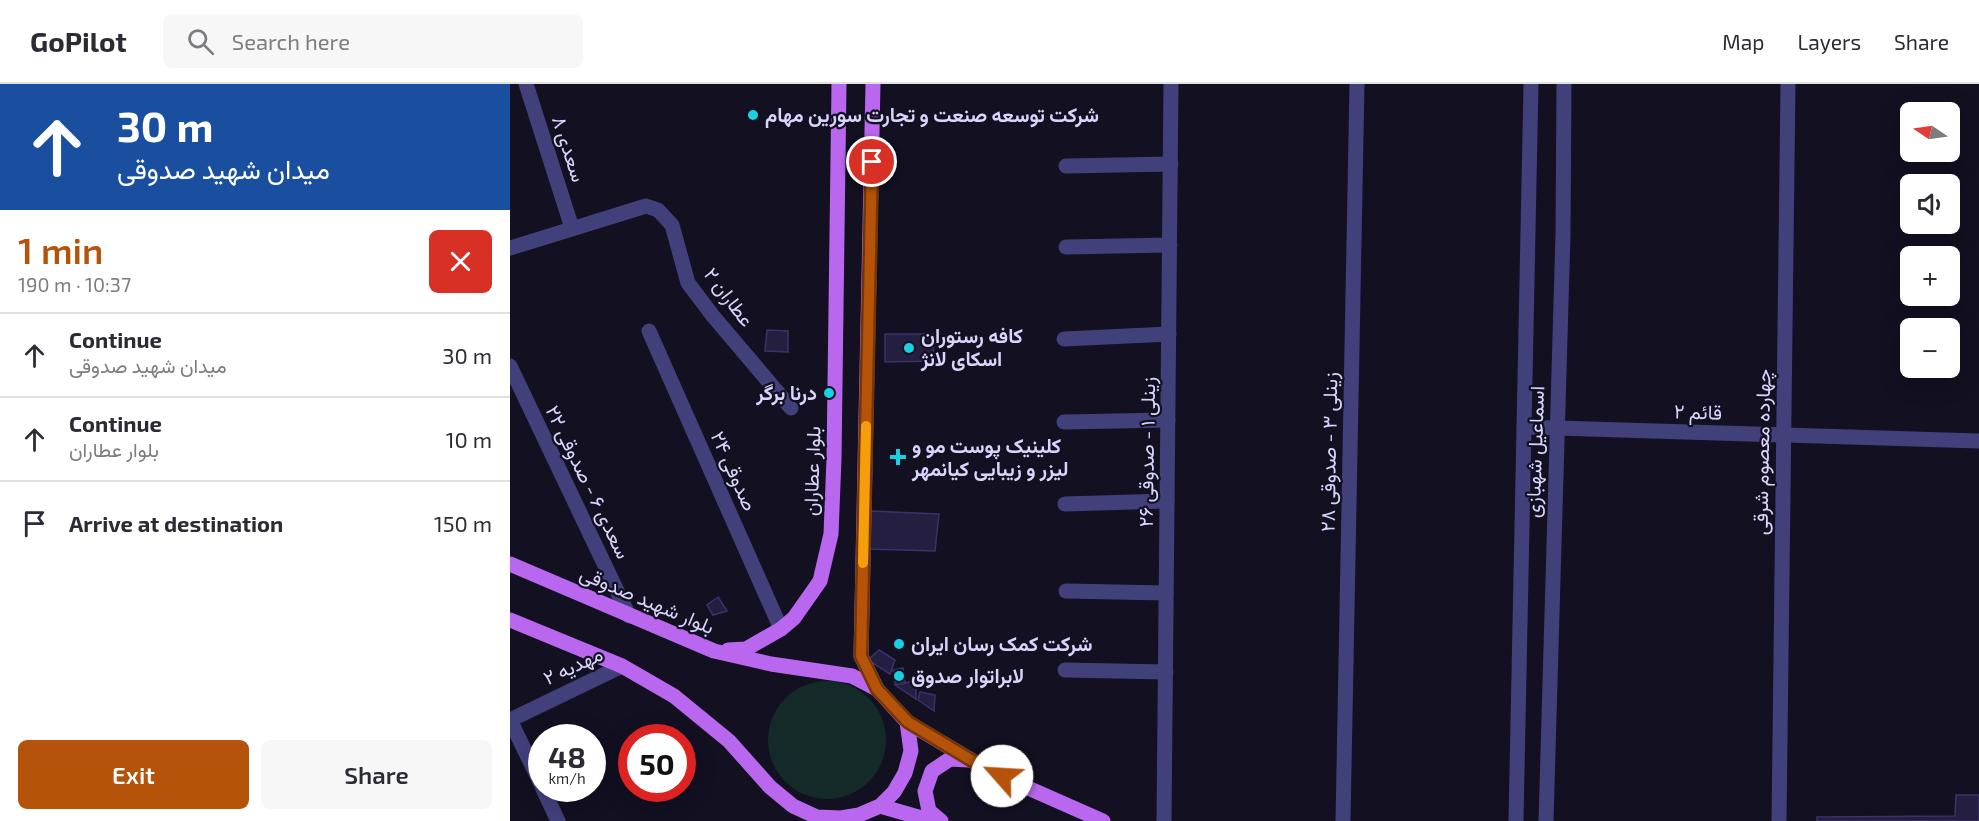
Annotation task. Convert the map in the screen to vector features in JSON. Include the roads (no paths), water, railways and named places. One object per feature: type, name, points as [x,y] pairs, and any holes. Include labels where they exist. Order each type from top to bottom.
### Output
[{"type":"main road","name":"بلوار عطاران","points":[[714,651],[746,649],[781,629],[794,618],[820,581],[831,534],[839,84]]},
{"type":"main road","points":[[873,84],[861,656],[877,689],[908,722],[971,760],[1103,821]]},
{"type":"main road","name":"بلوار شهید صدوقی","points":[[510,564],[714,651],[771,664],[852,676],[877,689]]},
{"type":"main road","points":[[510,620],[622,666],[674,696],[729,741],[770,787],[792,806],[817,819],[841,818],[873,812],[932,821]]},
{"type":"main road","points":[[873,812],[894,792],[905,773],[911,751],[908,722]]},
{"type":"main road","points":[[941,821],[929,811],[924,791],[932,771],[950,759],[971,760]]},
{"type":"street","name":"سعدی ۸","points":[[526,84],[572,228]]},
{"type":"street","name":"زینلی ۱ - صدوقی ۲۶","points":[[1164,821],[1171,84]]},
{"type":"street","name":"زینلی ۳ - صدوقی ۲۸","points":[[1343,821],[1357,84]]},
{"type":"street","name":"اسماعیل شهبازی","points":[[1516,821],[1532,84]]},
{"type":"street","name":"اسماعیل شهبازی","points":[[1546,821],[1563,234],[1564,84]]},
{"type":"street","name":"چهارده معصوم شرقی","points":[[1779,821],[1788,84]]},
{"type":"street","points":[[1066,166],[1171,165]]},
{"type":"street","name":"عطاران ۲","points":[[510,248],[646,206],[658,210],[672,225],[688,283],[791,408]]},
{"type":"street","points":[[1066,247],[1170,245]]},
{"type":"street","name":"صدوقی ۲۴","points":[[649,331],[781,629]]},
{"type":"street","points":[[1064,339],[1169,334]]},
{"type":"street","name":"سعدی ۶ - صدوقی ۲۲","points":[[510,366],[629,616]]},
{"type":"street","points":[[1064,422],[1168,420]]},
{"type":"street","name":"قائم ۲","points":[[1524,427],[1979,441]]},
{"type":"street","points":[[1065,504],[1167,501]]},
{"type":"street","points":[[1066,591],[1166,593]]},
{"type":"street","name":"مهدیه ۲","points":[[510,720],[622,666]]},
{"type":"street","points":[[1065,670],[1166,672]]},
{"type":"street","points":[[510,720],[528,758]]},
{"type":"street","points":[[549,802],[558,821]]},
{"type":"place","name":"شرکت توسعه صنعت و تجارت سورین مهام","points":[[753,115]]},
{"type":"place","name":"کافه رستوران اسکای لانژ","points":[[909,348]]},
{"type":"place","name":"درنا برگر","points":[[829,393]]},
{"type":"place","name":"کلینیک پوست مو و لیزر و زیبایی کیانمهر","points":[[898,457]]},
{"type":"place","name":"شرکت کمک رسان ایران","points":[[899,644]]},
{"type":"place","name":"لابراتوار صدوق","points":[[899,676]]}]
